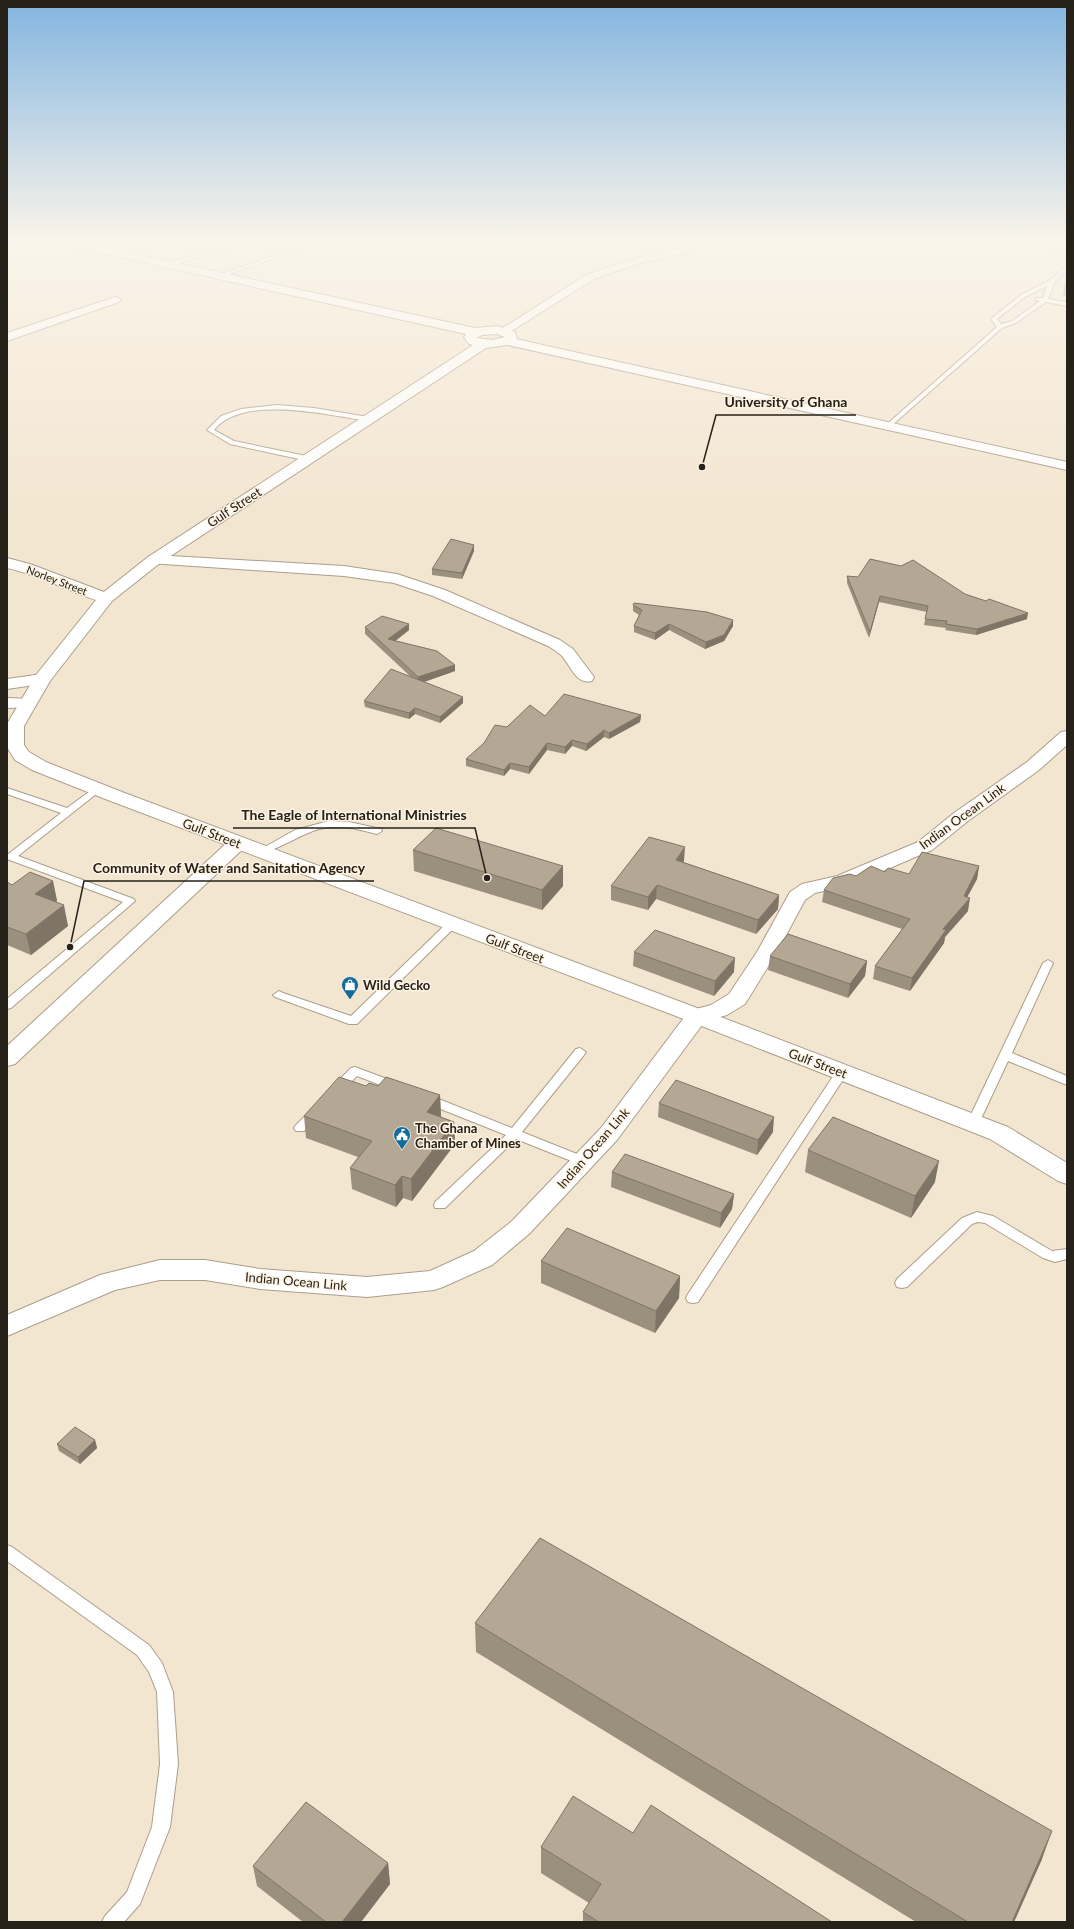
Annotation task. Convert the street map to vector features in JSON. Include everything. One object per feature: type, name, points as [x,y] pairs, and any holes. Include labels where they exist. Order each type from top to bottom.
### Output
[{"type":"street","points":[[7,337],[24,331]]},
{"type":"street","points":[[450,331],[497,344],[512,331]]},
{"type":"street","points":[[505,336],[888,426],[1067,466]]},
{"type":"street","name":"Gulf Street","points":[[479,338],[368,419],[154,560],[106,598],[42,679],[27,703],[15,726],[15,745],[22,756],[39,766],[98,790],[697,1016],[999,1133],[1067,1175]]},
{"type":"street","points":[[154,560],[344,571],[398,579],[439,593],[554,643],[567,652],[586,677]]},
{"type":"street","name":"Norley Street","points":[[7,563],[25,567],[76,588],[106,598]]},
{"type":"street","points":[[7,684],[42,679]]},
{"type":"street","points":[[7,703],[27,703]]},
{"type":"street","name":"Indian Ocean Link","points":[[7,1326],[109,1282],[160,1270],[205,1270],[260,1279],[367,1287],[434,1280],[483,1258],[520,1228],[609,1134],[697,1016],[719,1010],[737,999],[767,952],[797,896],[809,888],[843,881],[925,846],[960,816],[1032,766],[1067,736]]},
{"type":"street","points":[[7,1059],[238,843]]},
{"type":"lane","points":[[888,426],[995,331]]},
{"type":"lane","points":[[308,459],[232,443],[210,430],[222,418],[257,408],[301,409],[368,419]]},
{"type":"lane","points":[[9,858],[98,790]]},
{"type":"lane","points":[[7,791],[68,812]]},
{"type":"lane","points":[[261,852],[291,836],[310,828],[326,824],[340,824],[377,831]]},
{"type":"lane","points":[[7,1005],[130,901],[9,858]]},
{"type":"lane","points":[[279,995],[353,1021],[452,924]]},
{"type":"lane","points":[[973,1123],[1048,962]]},
{"type":"lane","points":[[440,1205],[514,1134],[580,1052]]},
{"type":"lane","points":[[1005,1055],[1067,1081]]},
{"type":"lane","points":[[300,1128],[355,1071],[583,1161]]},
{"type":"lane","points":[[693,1298],[842,1072]]},
{"type":"lane","points":[[902,1283],[967,1221],[977,1217],[988,1219],[1048,1255],[1055,1257],[1067,1254]]},
{"type":"lane","points":[[7,1552],[142,1650],[156,1668],[165,1692],[169,1764],[161,1827],[134,1898],[111,1922]]},
{"type":"building","points":[[451,539],[474,545],[462,573],[432,569]]},
{"type":"building","points":[[870,559],[901,566],[913,560],[965,594],[986,601],[989,599],[1028,613],[977,629],[946,624],[947,621],[925,619],[928,606],[880,596],[870,632],[847,576],[858,577]]},
{"type":"building","points":[[634,603],[707,612],[733,620],[724,635],[706,642],[669,624],[655,633],[634,626],[642,610],[633,605]]},
{"type":"building","points":[[382,616],[409,624],[388,639],[437,651],[455,665],[418,677],[365,627]]},
{"type":"building","points":[[391,669],[463,697],[440,717],[415,708],[409,713],[364,701]]},
{"type":"building","points":[[564,694],[641,715],[609,733],[604,730],[587,744],[572,740],[565,747],[547,743],[529,767],[510,763],[504,770],[466,759],[484,743],[495,725],[507,727],[530,705],[545,716]]},
{"type":"building","points":[[436,828],[563,866],[542,890],[413,850]]},
{"type":"building","points":[[649,837],[685,847],[676,860],[779,895],[758,920],[657,885],[648,897],[611,886]]},
{"type":"building","points":[[922,852],[979,866],[964,896],[970,898],[943,929],[946,930],[912,978],[875,966],[910,919],[824,890],[833,878],[850,874],[856,876],[871,866],[885,872],[888,868],[909,874]]},
{"type":"building","points":[[30,872],[53,881],[35,894],[64,905],[26,934],[7,927],[7,882],[12,885]]},
{"type":"building","points":[[655,930],[735,958],[715,981],[634,952]]},
{"type":"building","points":[[788,934],[867,961],[850,984],[770,956]]},
{"type":"building","points":[[339,1077],[366,1086],[369,1083],[378,1086],[386,1077],[440,1095],[427,1112],[454,1122],[411,1179],[402,1176],[395,1185],[350,1168],[372,1141],[304,1116]]},
{"type":"building","points":[[676,1080],[774,1117],[758,1140],[659,1103]]},
{"type":"building","points":[[833,1117],[939,1161],[915,1196],[808,1150]]},
{"type":"building","points":[[625,1154],[734,1194],[721,1213],[612,1172]]},
{"type":"building","points":[[567,1228],[680,1276],[656,1311],[541,1261]]},
{"type":"building","points":[[75,1427],[95,1440],[78,1457],[57,1444]]},
{"type":"building","points":[[540,1538],[1052,1831],[1012,1922],[968,1922],[475,1623]]},
{"type":"building","points":[[573,1796],[633,1833],[651,1805],[832,1922],[599,1922],[583,1912],[601,1884],[541,1847]]},
{"type":"building","points":[[306,1802],[388,1863],[342,1922],[326,1922],[253,1866]]},
{"type":"place","name":"University of Ghana","points":[[702,467]]},
{"type":"place","name":"The Eagle of International Ministries","points":[[487,878]]},
{"type":"place","name":"Community of Water and Sanitation Agency","points":[[70,947]]},
{"type":"place","name":"Wild Gecko","points":[[350,1000]]},
{"type":"place","name":"The Ghana Chamber of Mines","points":[[402,1150]]}]
